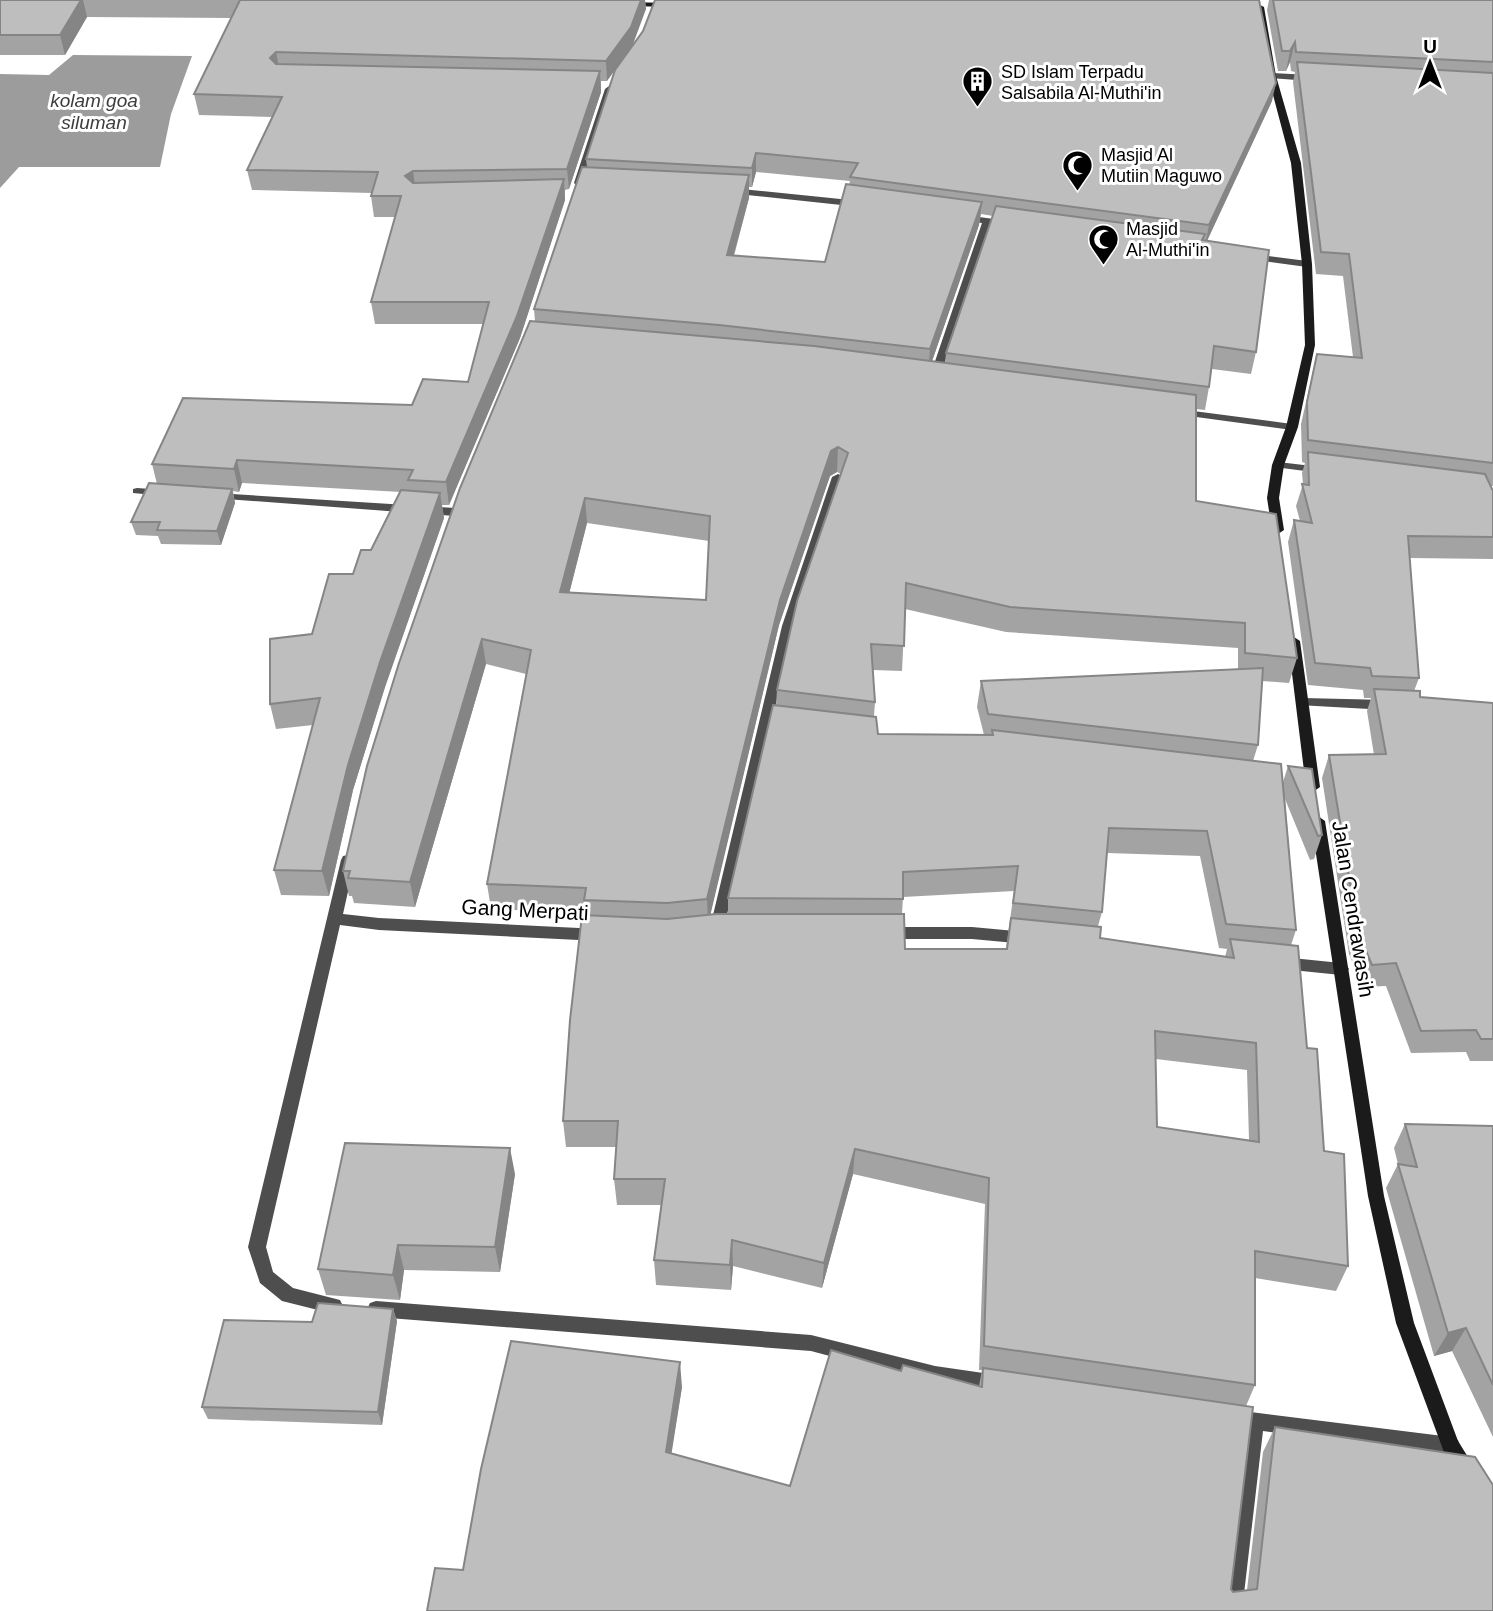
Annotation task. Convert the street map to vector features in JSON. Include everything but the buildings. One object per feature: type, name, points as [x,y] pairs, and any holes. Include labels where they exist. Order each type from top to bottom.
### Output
[{"type":"street","points":[[613,4],[682,5]]},
{"type":"street","points":[[649,17],[654,5]]},
{"type":"street","points":[[1259,5],[1272,76],[1296,163],[1307,264],[1310,345],[1292,427],[1278,465],[1273,498],[1279,538]]},
{"type":"street","points":[[1272,76],[1327,79]]},
{"type":"street","points":[[575,195],[610,87],[618,78]]},
{"type":"street","points":[[596,87],[610,87]]},
{"type":"street","points":[[579,184],[593,184]]},
{"type":"street","points":[[717,190],[867,205]]},
{"type":"street","points":[[948,216],[1016,225]]},
{"type":"street","points":[[921,377],[939,379],[988,222]]},
{"type":"street","points":[[1238,255],[1307,264]]},
{"type":"street","points":[[1167,410],[1292,427]]},
{"type":"street","points":[[1278,465],[1331,472]]},
{"type":"street","points":[[716,933],[774,723],[788,626],[838,477]]},
{"type":"street","points":[[137,491],[178,494]]},
{"type":"street","points":[[206,496],[455,513]]},
{"type":"street","name":"Jalan Cendrawasih","points":[[1291,620],[1303,702],[1311,796],[1376,1196],[1402,1310],[1451,1446],[1472,1479]]},
{"type":"street","points":[[1303,702],[1401,706]]},
{"type":"street","points":[[352,842],[257,1247],[266,1277],[288,1295],[323,1305],[811,1343],[876,1357],[934,1375],[1015,1387]]},
{"type":"street","name":"Gang Merpati","points":[[335,919],[379,924],[612,936]]},
{"type":"street","points":[[878,933],[972,933],[1041,940]]},
{"type":"street","points":[[1273,962],[1341,969]]},
{"type":"street","points":[[1215,1416],[1451,1446]]},
{"type":"street","points":[[1233,1611],[1255,1422]]},
{"type":"water","name":"kolam goa siluman","points":[[73,55],[192,56],[171,114],[160,167],[19,167],[0,188],[0,74],[49,75]]},
{"type":"place","name":"SD Islam Terpadu Salsabila Al-Muthi'in","points":[[978,109]]},
{"type":"place","name":"Masjid Al Mutiin Maguwo","points":[[1078,192]]},
{"type":"place","name":"Masjid Al-Muthi'in","points":[[1103,266]]}]
